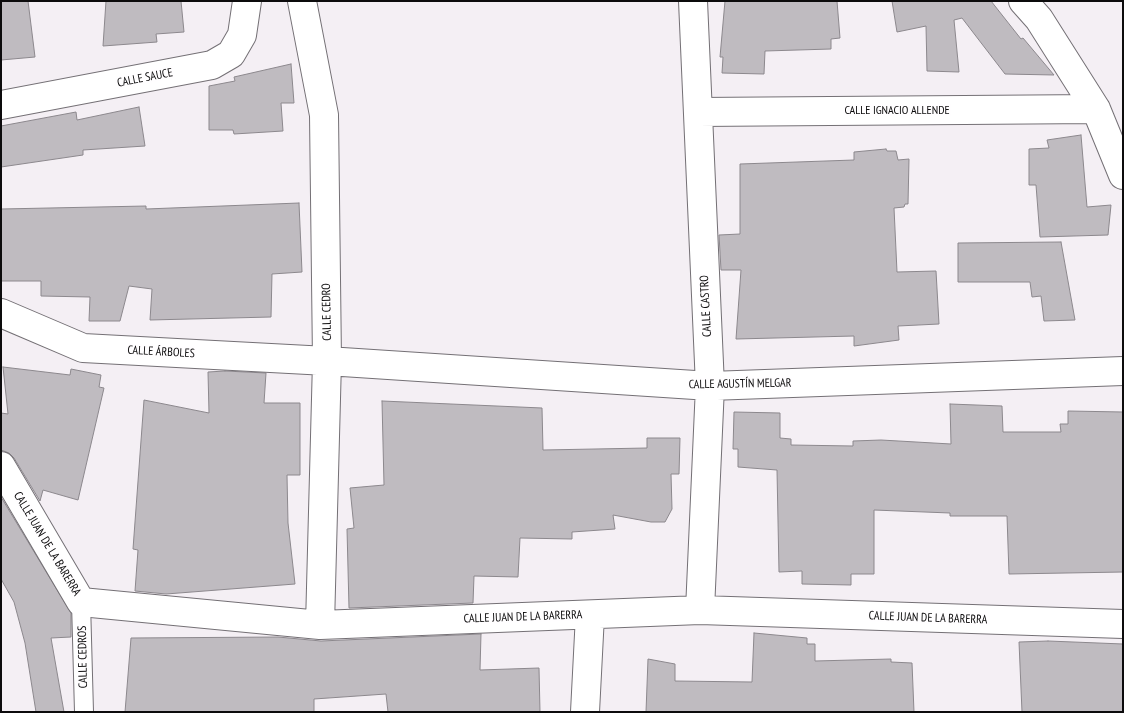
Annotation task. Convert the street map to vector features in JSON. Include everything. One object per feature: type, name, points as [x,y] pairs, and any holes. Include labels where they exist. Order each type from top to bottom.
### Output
[{"type":"street","name":"CALLE SAUCE","points":[[1,105],[212,65],[231,54],[242,35],[247,1]]},
{"type":"street","name":"CALLE CEDRO","points":[[302,1],[324,115],[327,361],[320,625]]},
{"type":"street","name":"CALLE CASTRO","points":[[693,1],[710,386],[700,610]]},
{"type":"street","points":[[1023,1],[1039,19],[1096,109],[1123,175]]},
{"type":"street","name":"CALLE IGNACIO ALLENDE","points":[[698,112],[1096,109]]},
{"type":"street","name":"CALLE ÁRBOLES","points":[[1,313],[83,348],[327,361]]},
{"type":"street","name":"CALLE AGUSTÍN MELGAR","points":[[327,361],[710,386],[1123,371]]},
{"type":"street","name":"CALLE JUAN DE LA BARERRA","points":[[1,466],[81,602],[320,625],[700,610],[1123,624]]},
{"type":"street","points":[[584,712],[590,615]]},
{"type":"lane","name":"CALLE CEDROS","points":[[81,602],[84,712]]},
{"type":"building","points":[[1,1],[28,1],[35,57],[1,60]]},
{"type":"building","points":[[106,1],[181,1],[184,32],[156,34],[157,42],[103,46]]},
{"type":"building","points":[[725,1],[837,1],[840,38],[831,39],[831,49],[765,51],[764,74],[722,73],[723,57],[720,57]]},
{"type":"building","points":[[892,1],[991,1],[1021,39],[1023,38],[1054,75],[1005,74],[962,18],[954,20],[959,72],[927,71],[926,26],[897,32]]},
{"type":"building","points":[[291,64],[294,103],[281,103],[283,131],[234,134],[233,130],[209,130],[209,86],[235,81],[234,77]]},
{"type":"building","points":[[139,107],[145,146],[83,150],[83,155],[1,167],[1,126],[76,112],[77,120]]},
{"type":"building","points":[[1081,135],[1087,207],[1111,205],[1108,235],[1040,237],[1036,185],[1029,185],[1029,149],[1049,148],[1047,140]]},
{"type":"building","points":[[886,149],[887,151],[896,151],[898,160],[909,159],[908,204],[905,204],[904,207],[894,208],[897,272],[936,271],[939,324],[898,326],[899,340],[854,346],[854,336],[736,339],[741,270],[721,270],[719,235],[740,234],[740,164],[854,160],[854,152]]},
{"type":"building","points":[[299,203],[302,272],[272,274],[271,317],[150,320],[152,289],[129,286],[120,321],[89,321],[90,297],[41,296],[41,281],[1,281],[1,209],[146,206],[146,209]]},
{"type":"building","points":[[1061,242],[1075,320],[1044,321],[1041,296],[1032,297],[1030,282],[958,282],[958,243]]},
{"type":"building","points":[[3,367],[70,375],[71,369],[101,375],[99,387],[104,388],[78,500],[43,490],[40,501],[14,458],[9,453],[1,450],[1,413],[8,414]]},
{"type":"building","points":[[208,372],[266,373],[264,403],[300,403],[300,475],[287,475],[288,523],[295,584],[166,594],[135,591],[138,550],[133,549],[144,400],[209,413]]},
{"type":"building","points":[[382,401],[542,408],[543,450],[647,448],[647,438],[680,438],[679,474],[671,474],[672,509],[665,522],[651,522],[613,515],[615,529],[572,532],[572,539],[520,538],[518,577],[474,576],[473,603],[349,608],[347,529],[354,528],[350,488],[384,485]]},
{"type":"building","points":[[950,404],[1002,406],[1003,432],[1061,432],[1060,424],[1068,424],[1068,411],[1123,412],[1123,572],[1009,574],[1007,516],[950,516],[950,513],[874,510],[874,574],[851,574],[851,585],[802,584],[802,571],[779,572],[777,470],[738,467],[738,449],[733,449],[734,412],[780,413],[780,438],[791,439],[791,445],[853,446],[853,441],[881,440],[951,444]]},
{"type":"building","points":[[1,497],[71,613],[71,637],[51,638],[64,712],[36,712],[25,643],[14,602],[1,579]]},
{"type":"building","points":[[754,633],[807,638],[807,644],[815,644],[815,661],[891,659],[891,662],[912,663],[914,712],[646,712],[648,659],[675,664],[675,681],[752,682]]},
{"type":"building","points":[[481,634],[480,670],[539,668],[540,712],[388,712],[386,694],[314,699],[314,712],[125,712],[131,638],[278,637],[321,641]]},
{"type":"building","points":[[1048,641],[1123,644],[1123,712],[1022,712],[1019,642]]}]
